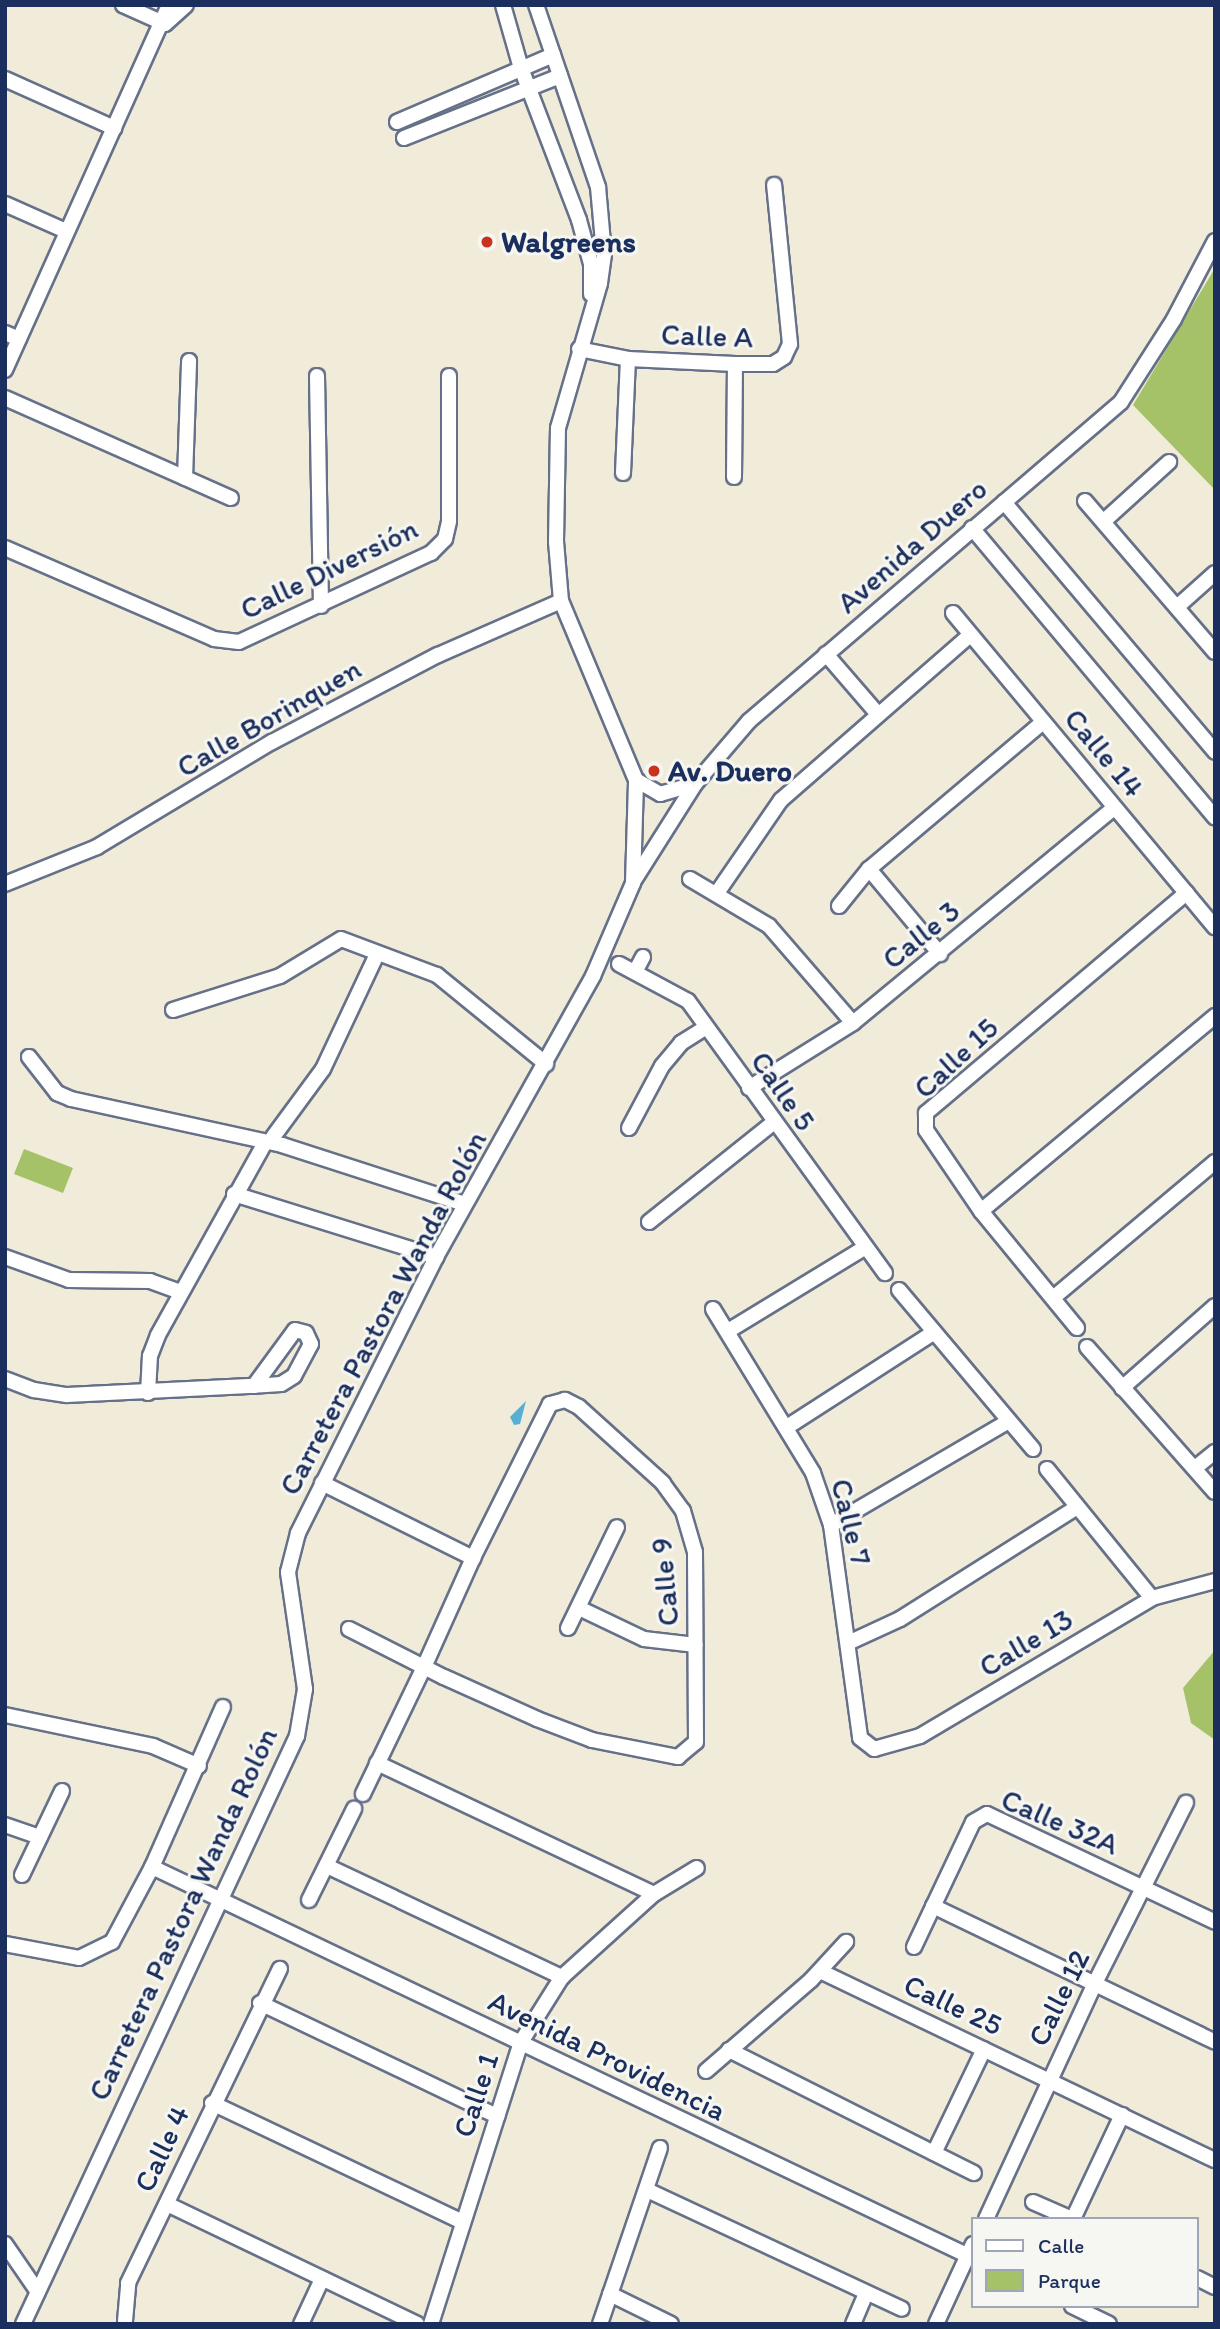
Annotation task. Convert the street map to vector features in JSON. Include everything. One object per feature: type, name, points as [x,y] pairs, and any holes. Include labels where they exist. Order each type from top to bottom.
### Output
[{"type":"street","points":[[123,5],[165,24]]},
{"type":"street","points":[[5,370],[12,336],[66,231],[165,24],[169,5]]},
{"type":"street","points":[[165,24],[186,5]]},
{"type":"street","name":"Carretera Pastora Wanda Rolón","points":[[503,5],[520,68],[579,220],[591,264],[589,310]]},
{"type":"street","name":"Carretera Pastora Wanda Rolón","points":[[23,2324],[302,1720],[305,1689],[288,1572],[298,1533],[436,1257],[547,1064],[593,976],[633,883],[636,780],[561,601],[558,428],[589,310],[600,283],[604,254],[598,187],[536,5]]},
{"type":"street","points":[[397,122],[553,55]]},
{"type":"street","points":[[404,138],[560,76]]},
{"type":"street","points":[[5,79],[114,128]]},
{"type":"street","name":"Calle A","points":[[579,349],[628,359],[736,364],[773,364],[784,356],[790,344],[774,185]]},
{"type":"street","points":[[5,204],[66,231]]},
{"type":"street","name":"Avenida Duero","points":[[633,883],[695,784],[749,721],[1121,402],[1174,319],[1215,241]]},
{"type":"street","points":[[623,473],[628,359]]},
{"type":"street","points":[[185,478],[189,361]]},
{"type":"street","points":[[733,477],[736,364]]},
{"type":"street","points":[[317,376],[320,606]]},
{"type":"street","name":"Calle Diversión","points":[[5,548],[226,643],[239,642],[431,553],[445,540],[449,521],[449,376]]},
{"type":"street","points":[[5,398],[232,498]]},
{"type":"street","points":[[1104,521],[1169,462]]},
{"type":"street","points":[[1085,501],[1215,652]]},
{"type":"street","points":[[1003,502],[1215,752]]},
{"type":"street","points":[[972,528],[1215,818]]},
{"type":"street","points":[[1177,607],[1215,573]]},
{"type":"street","name":"Calle Borinquen","points":[[6,881],[97,848],[272,742],[438,655],[561,601]]},
{"type":"street","name":"Calle 14","points":[[953,612],[1215,927]]},
{"type":"street","points":[[717,893],[781,800],[876,712],[970,635]]},
{"type":"street","points":[[826,654],[876,712]]},
{"type":"street","points":[[839,906],[869,869],[1043,722]]},
{"type":"street","points":[[636,780],[660,794],[695,784]]},
{"type":"street","name":"Calle 3","points":[[749,1088],[853,1023],[1114,808]]},
{"type":"street","points":[[869,869],[940,954]]},
{"type":"street","points":[[690,880],[717,893],[769,926],[853,1023]]},
{"type":"street","name":"Calle 15","points":[[1077,1328],[981,1212],[926,1130],[926,1113],[1186,893]]},
{"type":"street","points":[[173,1010],[280,976],[339,940],[437,975],[461,990],[547,1064]]},
{"type":"street","points":[[148,1393],[150,1356],[180,1292],[234,1194],[268,1141],[323,1069],[377,954]]},
{"type":"street","points":[[635,972],[643,957]]},
{"type":"street","name":"Calle 5","points":[[619,964],[688,1000],[773,1123],[885,1273]]},
{"type":"street","points":[[981,1212],[1215,1016]]},
{"type":"street","points":[[629,1128],[663,1066],[681,1044],[705,1028]]},
{"type":"street","points":[[29,1057],[63,1097],[282,1145],[465,1203]]},
{"type":"street","points":[[649,1222],[773,1123]]},
{"type":"street","points":[[1054,1298],[1215,1162]]},
{"type":"street","points":[[234,1194],[436,1257]]},
{"type":"street","points":[[727,1331],[864,1248]]},
{"type":"street","points":[[5,1257],[69,1280],[150,1281],[180,1292]]},
{"type":"street","points":[[899,1290],[1033,1449]]},
{"type":"street","points":[[1122,1388],[1215,1306]]},
{"type":"street","name":"Calle 7","points":[[713,1309],[787,1427],[813,1474],[831,1525],[860,1738],[867,1744]]},
{"type":"street","points":[[787,1427],[933,1333]]},
{"type":"street","points":[[1087,1347],[1215,1492]]},
{"type":"street","points":[[5,1379],[52,1394],[148,1393],[254,1386]]},
{"type":"street","name":"Calle 9","points":[[349,1629],[424,1667],[592,1740],[678,1757],[696,1742],[695,1552],[683,1511],[663,1483],[572,1402],[557,1401],[545,1410],[473,1558],[424,1667],[363,1794]]},
{"type":"street","points":[[831,1525],[1009,1421]]},
{"type":"street","points":[[1195,1468],[1215,1452]]},
{"type":"street","points":[[1047,1469],[1152,1598]]},
{"type":"street","points":[[322,1483],[473,1558]]},
{"type":"street","points":[[848,1643],[900,1619],[1077,1507]]},
{"type":"street","points":[[568,1628],[617,1527]]},
{"type":"street","name":"Calle 13","points":[[867,1744],[874,1749],[920,1736],[1152,1598],[1215,1581]]},
{"type":"street","points":[[579,1608],[643,1639],[696,1645]]},
{"type":"street","points":[[5,1944],[60,1957],[97,1952],[123,1927],[199,1766],[223,1707]]},
{"type":"street","points":[[5,1715],[153,1746],[199,1766]]},
{"type":"street","points":[[377,1763],[653,1894]]},
{"type":"street","points":[[22,1875],[62,1791]]},
{"type":"street","name":"Calle 12","points":[[987,2217],[1095,1983],[1186,1803]]},
{"type":"street","points":[[309,1900],[329,1867],[355,1810]]},
{"type":"street","name":"Calle 32A","points":[[914,1947],[973,1822],[987,1814],[1215,1922]]},
{"type":"street","points":[[5,1825],[40,1837]]},
{"type":"street","name":"Avenida Providencia","points":[[152,1867],[971,2253]]},
{"type":"street","points":[[329,1867],[562,1978]]},
{"type":"street","name":"Calle 1","points":[[430,2324],[461,2221],[521,2042],[562,1978],[653,1894],[697,1868]]},
{"type":"street","points":[[933,1906],[1215,2042]]},
{"type":"street","points":[[706,2071],[820,1971],[846,1942]]},
{"type":"street","name":"Calle 4","points":[[125,2321],[128,2283],[260,2003],[280,1969]]},
{"type":"street","name":"Calle 25","points":[[820,1971],[1215,2160]]},
{"type":"street","points":[[260,2003],[497,2116]]},
{"type":"street","points":[[934,2153],[984,2049]]},
{"type":"street","points":[[729,2050],[974,2173]]},
{"type":"street","points":[[212,2103],[461,2221]]},
{"type":"street","points":[[1074,2217],[1122,2115]]},
{"type":"street","points":[[600,2324],[660,2148]]},
{"type":"street","points":[[647,2190],[902,2309]]},
{"type":"street","points":[[1033,2202],[1068,2217]]},
{"type":"street","points":[[167,2204],[417,2324]]},
{"type":"street","points":[[5,2244],[38,2292]]},
{"type":"street","points":[[936,2324],[971,2253]]},
{"type":"street","points":[[301,2324],[322,2278]]},
{"type":"street","points":[[1199,2279],[1215,2287]]},
{"type":"street","points":[[610,2294],[671,2324]]},
{"type":"street","points":[[853,2324],[866,2294]]},
{"type":"street","points":[[1076,2308],[1109,2324]]},
{"type":"green space","points":[[1215,268],[1215,490],[1133,405]]},
{"type":"green space","points":[[24,1149],[73,1168],[63,1193],[14,1174]]},
{"type":"green space","points":[[1215,1650],[1215,1740],[1191,1723],[1183,1688]]},
{"type":"water","points":[[526,1401],[520,1424],[514,1425],[510,1417]]},
{"type":"place","name":"Walgreens","points":[[487,242]]},
{"type":"place","name":"Av. Duero","points":[[654,771]]}]
